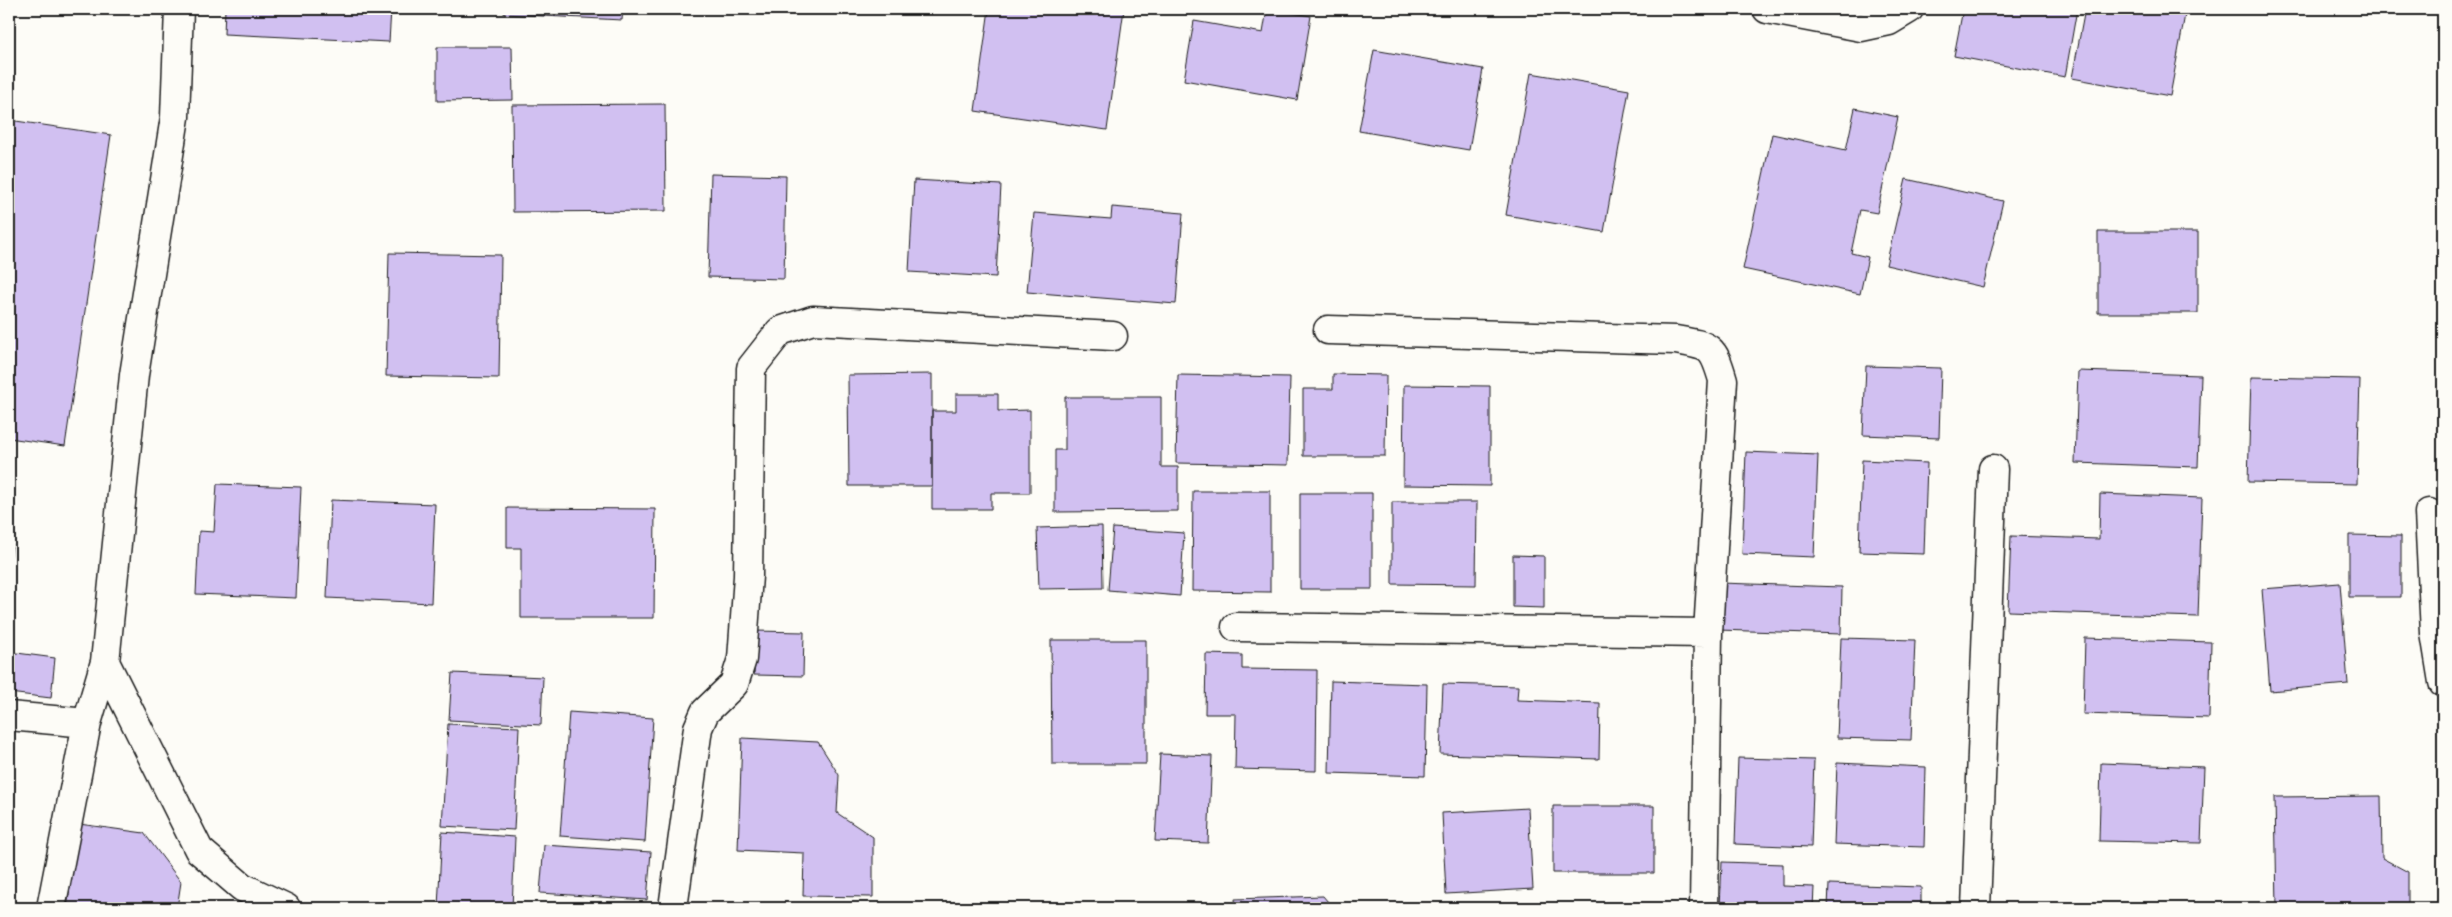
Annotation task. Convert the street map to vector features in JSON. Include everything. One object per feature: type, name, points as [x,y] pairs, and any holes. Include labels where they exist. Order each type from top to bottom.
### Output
[{"type":"street","points":[[51,908],[87,723],[105,662],[134,375],[175,117],[179,9]]},
{"type":"street","points":[[1768,9],[1861,27],[1889,21],[1909,9]]},
{"type":"street","points":[[673,908],[698,728],[705,712],[734,684],[742,660],[748,576],[751,368],[780,331],[813,320],[1113,336]]},
{"type":"street","points":[[1328,330],[1676,340],[1702,344],[1716,356],[1723,380],[1708,633],[1704,908]]},
{"type":"street","points":[[1976,908],[1993,469]]},
{"type":"street","points":[[2429,513],[2435,633],[2443,682]]},
{"type":"street","points":[[1236,627],[1708,633]]},
{"type":"street","points":[[105,662],[199,850],[242,887],[286,908]]},
{"type":"street","points":[[9,716],[87,723]]},
{"type":"building","points":[[225,9],[391,9],[389,42],[224,34]]},
{"type":"building","points":[[505,9],[623,9],[622,20],[504,14]]},
{"type":"building","points":[[989,9],[1124,9],[1107,130],[975,111]]},
{"type":"building","points":[[1267,9],[1311,16],[1297,100],[1184,80],[1194,21],[1263,33]]},
{"type":"building","points":[[1963,9],[2077,9],[2065,77],[1954,56]]},
{"type":"building","points":[[2085,9],[2186,9],[2170,96],[2072,78]]},
{"type":"building","points":[[437,47],[512,47],[513,100],[437,101]]},
{"type":"building","points":[[1374,50],[1483,69],[1469,150],[1359,131]]},
{"type":"building","points":[[1531,73],[1629,90],[1604,232],[1506,215]]},
{"type":"building","points":[[665,104],[666,211],[513,212],[512,105]]},
{"type":"building","points":[[1855,108],[1898,117],[1877,213],[1860,210],[1851,253],[1868,257],[1860,294],[1743,269],[1772,134],[1846,150]]},
{"type":"building","points":[[9,120],[111,135],[65,446],[9,438]]},
{"type":"building","points":[[711,174],[786,176],[784,279],[708,277]]},
{"type":"building","points":[[1906,179],[2003,201],[1983,287],[1886,265]]},
{"type":"building","points":[[914,180],[1001,185],[996,277],[909,272]]},
{"type":"building","points":[[1112,207],[1183,213],[1176,304],[1027,292],[1034,213],[1111,219]]},
{"type":"building","points":[[2098,232],[2198,232],[2198,313],[2098,313]]},
{"type":"building","points":[[389,253],[501,255],[499,378],[386,376]]},
{"type":"building","points":[[1866,366],[1941,368],[1939,438],[1863,435]]},
{"type":"building","points":[[2078,371],[2201,375],[2198,467],[2075,463]]},
{"type":"building","points":[[932,374],[932,486],[849,486],[848,375]]},
{"type":"building","points":[[1333,374],[1386,375],[1385,456],[1303,456],[1303,389],[1333,389]]},
{"type":"building","points":[[1178,375],[1290,377],[1288,465],[1176,463]]},
{"type":"building","points":[[2251,377],[2360,379],[2357,484],[2248,482]]},
{"type":"building","points":[[1404,385],[1490,386],[1490,486],[1403,485]]},
{"type":"building","points":[[956,394],[998,394],[998,411],[1030,410],[1030,493],[991,493],[991,509],[932,509],[932,411],[956,411]]},
{"type":"building","points":[[1065,397],[1161,397],[1161,467],[1178,467],[1178,511],[1055,512],[1055,450],[1065,450]]},
{"type":"building","points":[[1746,452],[1818,455],[1814,557],[1742,554]]},
{"type":"building","points":[[1862,460],[1927,463],[1924,554],[1859,552]]},
{"type":"building","points":[[217,484],[301,487],[296,598],[196,594],[199,531],[214,532]]},
{"type":"building","points":[[1193,491],[1270,491],[1270,592],[1192,591]]},
{"type":"building","points":[[1300,493],[1372,493],[1372,589],[1300,589]]},
{"type":"building","points":[[2100,494],[2202,498],[2198,617],[2008,611],[2011,536],[2099,539]]},
{"type":"building","points":[[331,500],[435,504],[431,603],[327,598]]},
{"type":"building","points":[[1392,502],[1477,502],[1476,585],[1392,584]]},
{"type":"building","points":[[507,508],[655,509],[654,618],[521,618],[521,548],[507,548]]},
{"type":"building","points":[[1102,526],[1103,588],[1039,589],[1037,528]]},
{"type":"building","points":[[1113,528],[1184,533],[1180,596],[1108,590]]},
{"type":"building","points":[[2349,535],[2401,536],[2401,597],[2349,597]]},
{"type":"building","points":[[9,543],[12,544],[9,571]]},
{"type":"building","points":[[1513,555],[1544,556],[1544,608],[1513,607]]},
{"type":"building","points":[[1720,583],[1842,587],[1841,634],[1718,630]]},
{"type":"building","points":[[2340,583],[2348,684],[2270,691],[2262,589]]},
{"type":"building","points":[[755,631],[804,632],[803,676],[754,675]]},
{"type":"building","points":[[1841,638],[1915,640],[1911,740],[1837,738]]},
{"type":"building","points":[[2085,638],[2211,642],[2209,718],[2083,714]]},
{"type":"building","points":[[1051,640],[1146,640],[1146,764],[1052,764]]},
{"type":"building","points":[[9,652],[55,658],[51,698],[9,693]]},
{"type":"building","points":[[1206,654],[1242,655],[1242,669],[1317,670],[1316,771],[1235,769],[1236,714],[1205,714]]},
{"type":"building","points":[[452,673],[543,677],[541,725],[449,720]]},
{"type":"building","points":[[1331,681],[1427,684],[1425,776],[1329,773]]},
{"type":"building","points":[[1443,684],[1518,686],[1517,700],[1600,703],[1599,759],[1440,754]]},
{"type":"building","points":[[569,712],[653,718],[645,842],[560,836]]},
{"type":"building","points":[[448,724],[519,727],[514,830],[442,826]]},
{"type":"building","points":[[742,738],[818,742],[839,775],[837,813],[873,837],[873,897],[803,896],[804,853],[738,850]]},
{"type":"building","points":[[1160,754],[1212,756],[1208,843],[1155,841]]},
{"type":"building","points":[[1738,758],[1814,760],[1811,847],[1735,844]]},
{"type":"building","points":[[1837,763],[1926,767],[1924,847],[1834,844]]},
{"type":"building","points":[[2101,763],[2204,767],[2201,843],[2099,841]]},
{"type":"building","points":[[2381,796],[2382,858],[2408,872],[2408,908],[2277,908],[2275,797]]},
{"type":"building","points":[[1553,806],[1654,806],[1654,873],[1553,873]]},
{"type":"building","points":[[1528,808],[1533,889],[1446,894],[1442,813]]},
{"type":"building","points":[[79,824],[144,833],[181,882],[177,908],[67,908]]},
{"type":"building","points":[[442,832],[515,837],[512,908],[438,907]]},
{"type":"building","points":[[544,845],[651,852],[647,900],[540,893]]},
{"type":"building","points":[[1722,862],[1783,864],[1783,886],[1814,887],[1813,908],[1720,908]]},
{"type":"building","points":[[1829,884],[1921,887],[1921,908],[1828,908]]},
{"type":"building","points":[[1323,896],[1333,908],[1236,908],[1235,899]]}]
